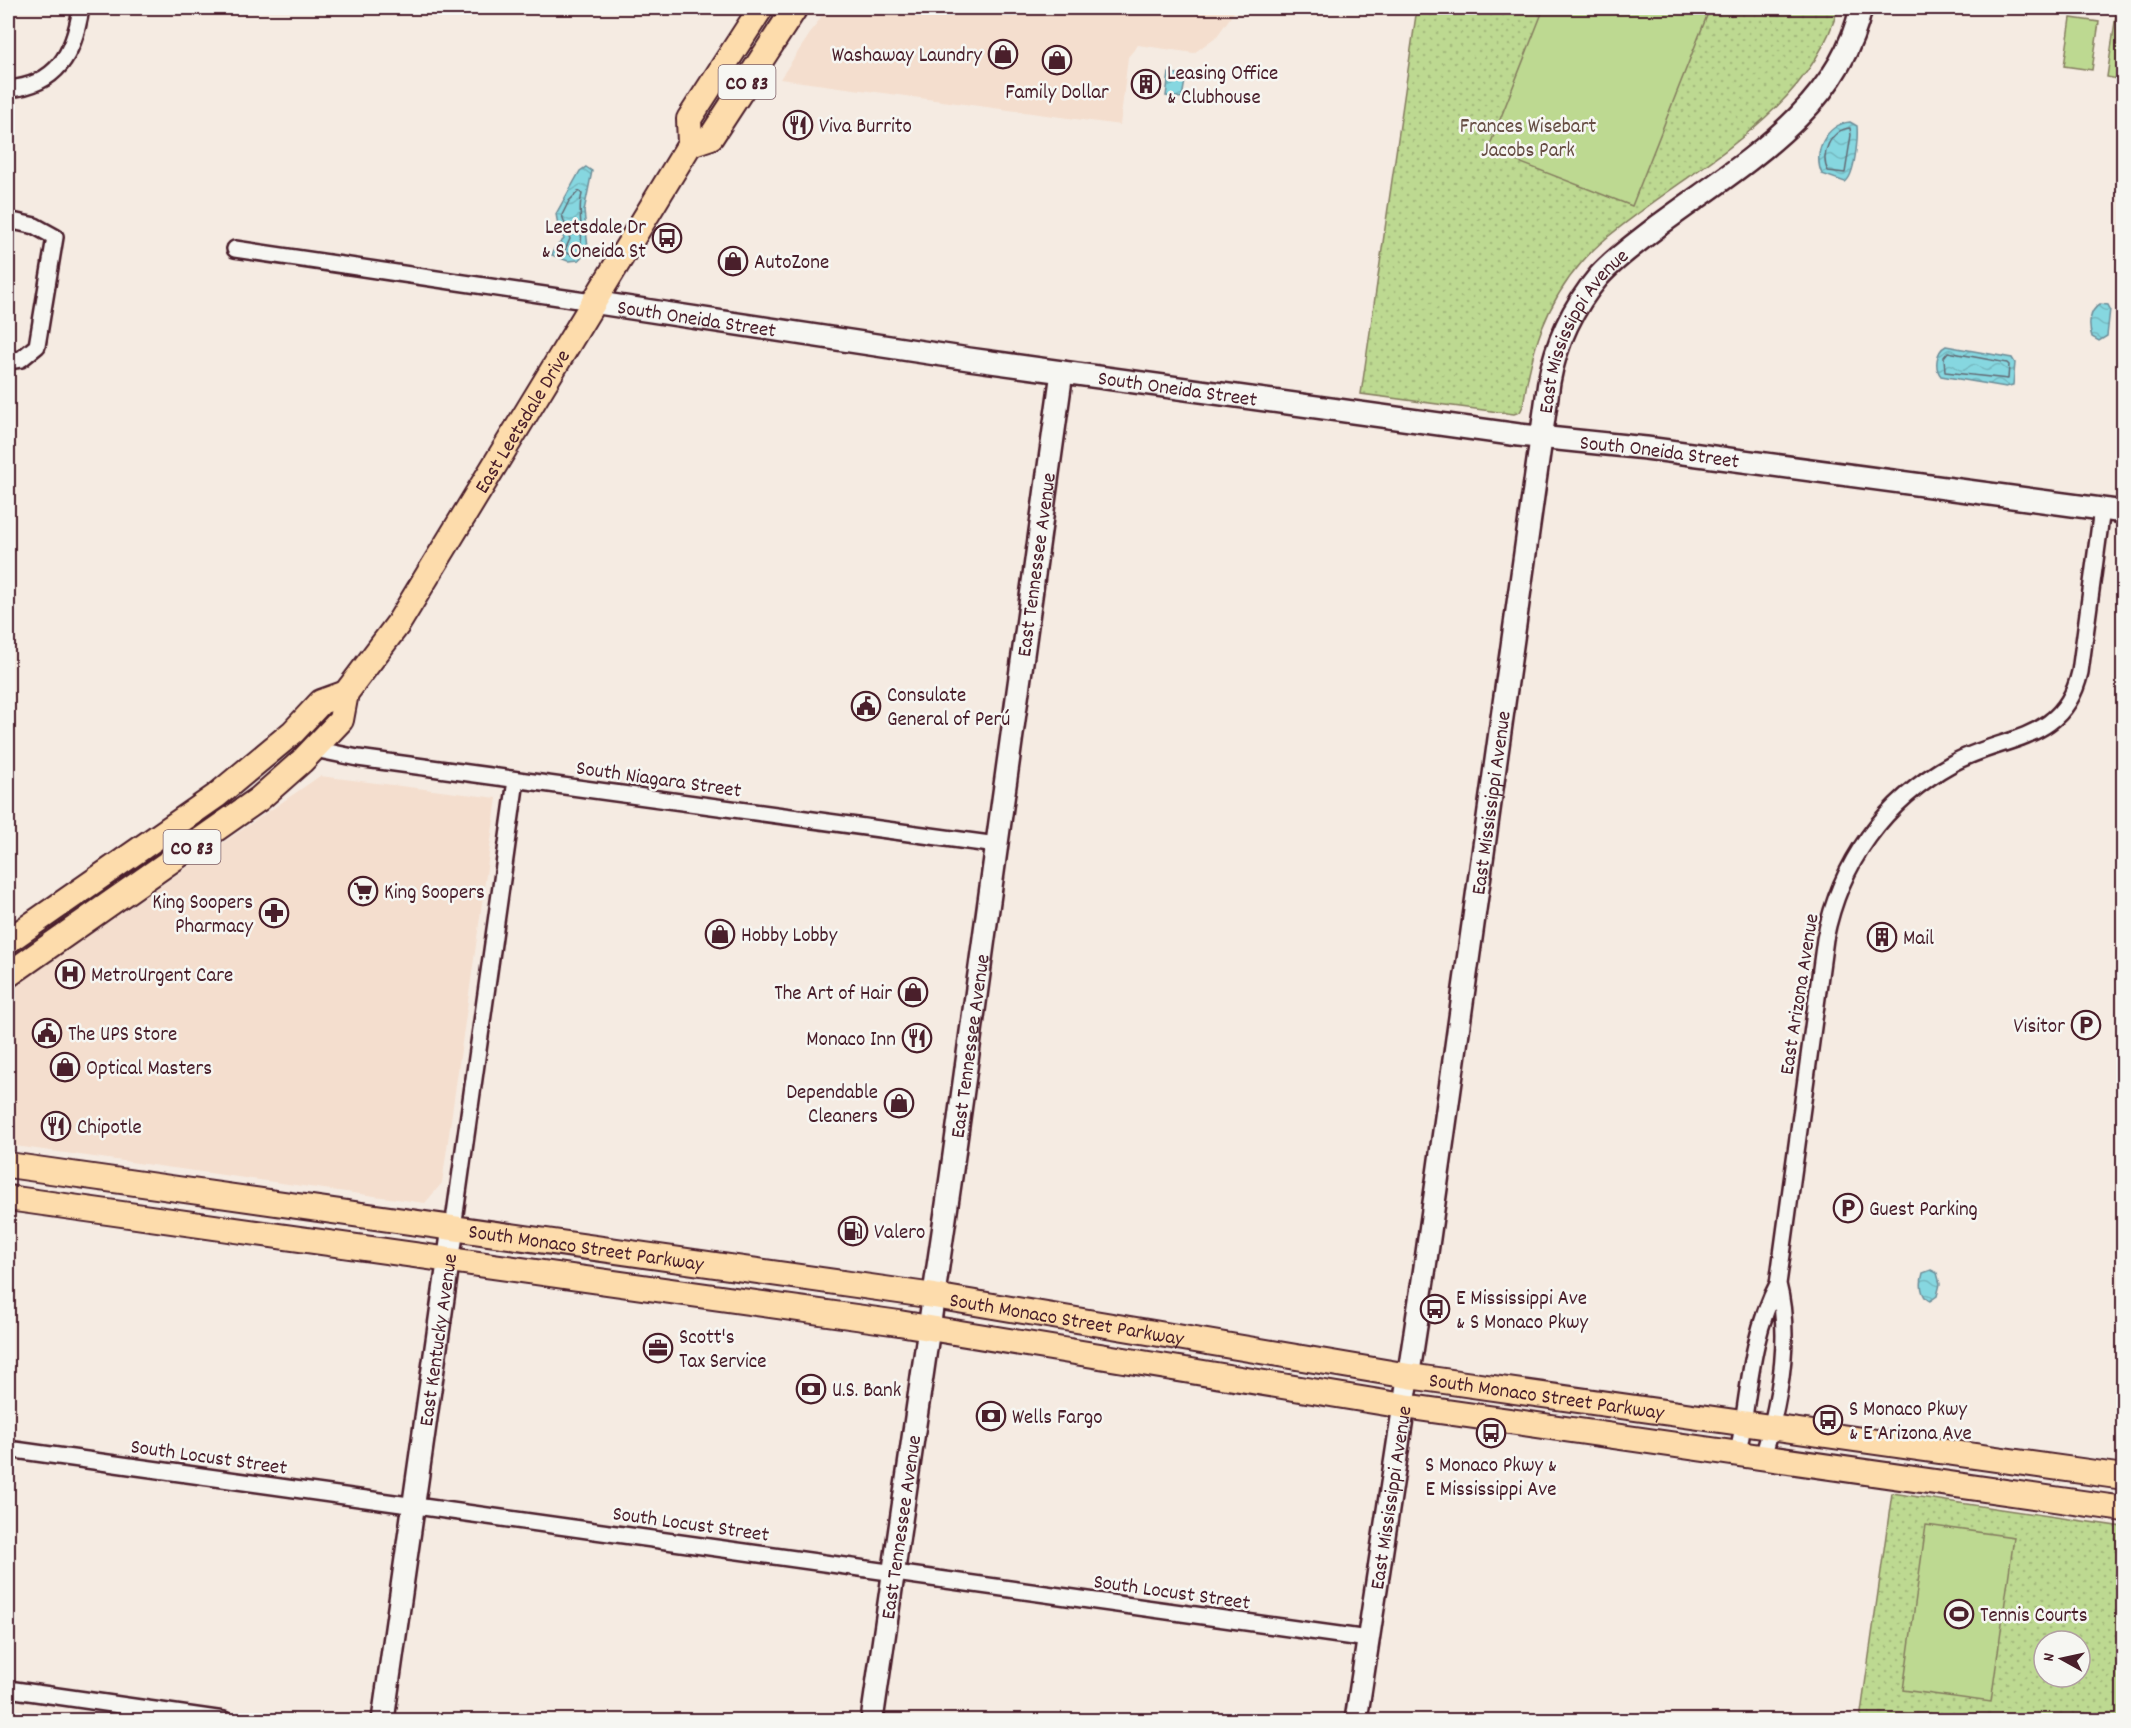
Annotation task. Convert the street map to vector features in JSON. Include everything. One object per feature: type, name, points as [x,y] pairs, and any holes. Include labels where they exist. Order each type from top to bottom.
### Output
[{"type":"main road","name":"East Leetsdale Drive","points":[[8,975],[259,799],[318,745],[341,720],[346,693],[398,624],[690,144],[689,119],[761,8]]},
{"type":"main road","name":"East Leetsdale Drive","points":[[690,144],[711,137],[795,8]]},
{"type":"main road","name":"CO 83","points":[[8,941],[216,796],[293,732],[321,702],[346,693]]},
{"type":"main road","name":"South Monaco Street Parkway","points":[[8,1165],[934,1296],[1409,1376],[2124,1477]]},
{"type":"main road","name":"South Monaco Street Parkway","points":[[8,1198],[929,1327],[1404,1406],[2124,1509]]},
{"type":"street","points":[[8,89],[37,84],[61,66],[78,25],[81,8]]},
{"type":"street","name":"East Mississippi Avenue","points":[[1356,1720],[1409,1376],[1541,436],[1556,350],[1568,323],[1592,285],[1618,257],[1761,149],[1807,109],[1838,68],[1851,41],[1861,8]]},
{"type":"street","points":[[8,220],[35,226],[55,237],[37,346],[21,359],[8,362]]},
{"type":"street","name":"South Oneida Street","points":[[235,249],[1062,372],[2124,512]]},
{"type":"street","name":"East Tennessee Avenue","points":[[872,1720],[934,1296],[1062,372]]},
{"type":"street","name":"East Arizona Avenue","points":[[1738,1454],[1760,1326],[1778,1284],[1825,939],[1838,892],[1867,837],[1885,815],[1911,790],[1966,756],[2035,733],[2053,719],[2067,702],[2080,672],[2103,509]]},
{"type":"street","name":"South Niagara Street","points":[[318,745],[324,750],[358,759],[997,845]]},
{"type":"street","name":"East Kentucky Avenue","points":[[383,1720],[516,780]]},
{"type":"street","name":"East Arizona Avenue","points":[[1763,1457],[1772,1427],[1784,1320],[1778,1284]]},
{"type":"street","name":"South Locust Street","points":[[8,1449],[1368,1639]]},
{"type":"street","points":[[8,1689],[224,1720]]},
{"type":"shaded area","points":[[827,8],[1237,8],[1217,36],[1194,53],[1138,45],[1128,57],[1120,125],[780,79]]},
{"type":"shaded area","points":[[320,776],[497,798],[442,1183],[425,1203],[8,1145],[8,991]]},
{"type":"green space","name":"Frances Wisebart Jacobs Park","points":[[1417,8],[1838,8],[1825,42],[1807,72],[1784,100],[1729,148],[1610,235],[1569,278],[1549,312],[1535,348],[1523,406],[1520,412],[1514,414],[1361,394]]},
{"type":"green space","points":[[1544,8],[1710,8],[1632,206],[1488,150]]},
{"type":"green space","points":[[2117,8],[2123,8],[2123,80],[2107,77]]},
{"type":"green space","points":[[2071,18],[2099,22],[2092,70],[2064,66]]},
{"type":"green space","points":[[1892,1493],[2123,1527],[2123,1720],[1860,1720]]},
{"type":"green space","name":"Tennis Courts","points":[[1926,1525],[2014,1537],[1991,1702],[1903,1690]]},
{"type":"water","points":[[1169,73],[1186,75],[1182,98],[1166,96]]},
{"type":"water","points":[[1850,122],[1857,126],[1856,147],[1851,172],[1845,182],[1822,174],[1819,157],[1823,141],[1828,134],[1841,124]]},
{"type":"water","points":[[586,167],[592,171],[584,211],[588,248],[579,260],[568,261],[552,255],[554,249],[564,239],[556,214],[580,171]]},
{"type":"water","points":[[2100,304],[2108,305],[2110,309],[2107,336],[2099,341],[2092,337],[2090,323],[2094,310]]},
{"type":"water","points":[[1946,346],[2012,358],[2015,363],[2013,385],[2006,387],[1941,376],[1937,369],[1937,360],[1940,352]]},
{"type":"water","points":[[1931,1270],[1937,1273],[1940,1284],[1937,1296],[1930,1301],[1924,1296],[1921,1285],[1923,1273]]},
{"type":"place","name":"Washaway Laundry","points":[[1003,54]]},
{"type":"place","name":"Family Dollar","points":[[1057,60]]},
{"type":"place","name":"Leasing Office & Clubhouse","points":[[1146,84]]},
{"type":"place","name":"Viva Burrito","points":[[798,125]]},
{"type":"place","name":"Leetsdale Dr & S Oneida St","points":[[667,238]]},
{"type":"place","name":"AutoZone","points":[[733,261]]},
{"type":"place","name":"Consulate General of Perú","points":[[866,706]]},
{"type":"place","name":"King Soopers","points":[[363,891]]},
{"type":"place","name":"King Soopers Pharmacy","points":[[274,913]]},
{"type":"place","name":"Hobby Lobby","points":[[720,934]]},
{"type":"place","name":"Mail","points":[[1882,937]]},
{"type":"place","name":"MetroUrgent Care","points":[[70,974]]},
{"type":"place","name":"The Art of Hair","points":[[913,992]]},
{"type":"place","name":"Visitor","points":[[2086,1025]]},
{"type":"place","name":"The UPS Store","points":[[47,1033]]},
{"type":"place","name":"Monaco Inn","points":[[917,1038]]},
{"type":"place","name":"Optical Masters","points":[[65,1067]]},
{"type":"place","name":"Dependable Cleaners","points":[[899,1103]]},
{"type":"place","name":"Chipotle","points":[[56,1126]]},
{"type":"place","name":"Guest Parking","points":[[1848,1208]]},
{"type":"place","name":"Valero","points":[[853,1231]]},
{"type":"place","name":"E Mississippi Ave & S Monaco Pkwy","points":[[1435,1309]]},
{"type":"place","name":"Scott's Tax Service","points":[[658,1348]]},
{"type":"place","name":"U.S. Bank","points":[[811,1389]]},
{"type":"place","name":"Wells Fargo","points":[[991,1416]]},
{"type":"place","name":"S Monaco Pkwy & E Arizona Ave","points":[[1828,1420]]},
{"type":"place","name":"S Monaco Pkwy & E Mississippi Ave","points":[[1491,1433]]},
{"type":"place","name":"Tennis Courts","points":[[1959,1614]]}]
